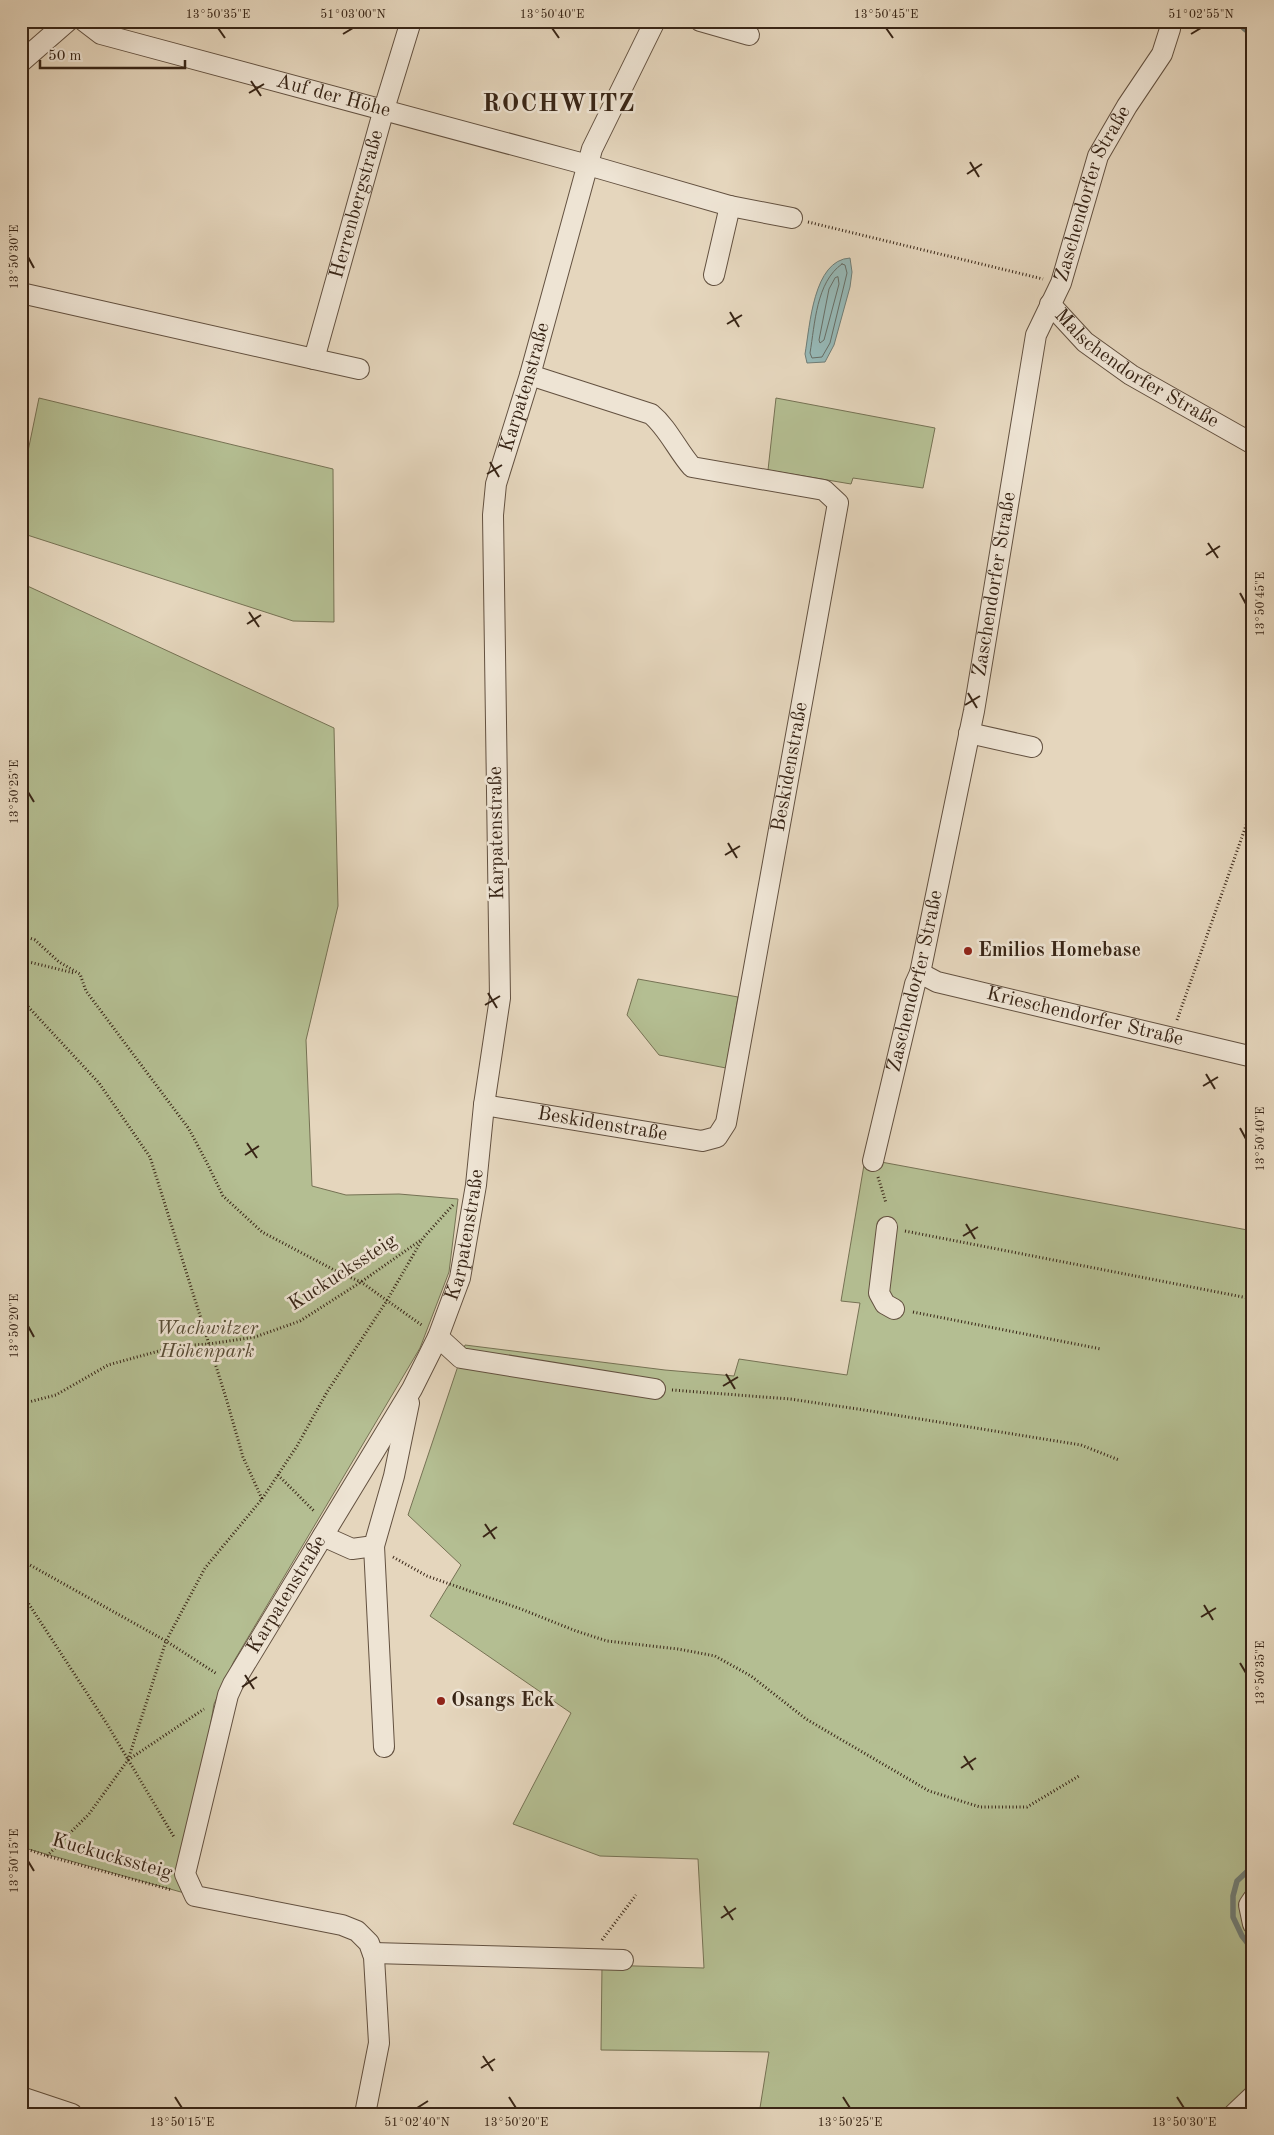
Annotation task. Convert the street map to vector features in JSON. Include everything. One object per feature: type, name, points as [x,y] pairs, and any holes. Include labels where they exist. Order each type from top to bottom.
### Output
[{"type":"street","points":[[21,62],[68,21]]},
{"type":"street","name":"Auf der Höhe","points":[[84,21],[101,34],[588,165]]},
{"type":"street","name":"Herrenbergstraße","points":[[314,359],[410,21]]},
{"type":"street","name":"Karpatenstraße","points":[[194,1896],[185,1874],[230,1690],[412,1389],[438,1337],[460,1278],[475,1194],[484,1105],[500,998],[493,515],[496,484],[530,376],[592,149],[655,21]]},
{"type":"street","points":[[700,21],[748,35]]},
{"type":"street","name":"Zaschendorfer Straße","points":[[873,1161],[915,984],[920,973],[969,733],[1036,335],[1061,283],[1098,156],[1127,106],[1162,54],[1169,25]]},
{"type":"street","points":[[588,165],[730,206],[792,218]]},
{"type":"street","points":[[714,275],[730,206]]},
{"type":"street","points":[[21,293],[359,369]]},
{"type":"street","name":"Malschendorfer Straße","points":[[1050,304],[1085,342],[1131,375],[1253,444]]},
{"type":"street","name":"Beskidenstraße","points":[[484,1105],[702,1141],[717,1137],[726,1123],[838,503],[824,490],[692,467],[680,454],[660,422],[651,414],[530,376]]},
{"type":"street","points":[[969,733],[1032,747]]},
{"type":"street","name":"Krieschendorfer Straße","points":[[920,973],[937,982],[1253,1057]]},
{"type":"street","points":[[886,1227],[879,1293],[885,1304],[894,1309]]},
{"type":"street","points":[[438,1337],[461,1358],[655,1389]]},
{"type":"street","points":[[384,1747],[374,1546],[394,1476],[412,1389]]},
{"type":"street","points":[[326,1531],[352,1549],[374,1546]]},
{"type":"street","points":[[194,1896],[342,1925],[357,1931],[369,1943],[373,1953],[379,2043],[364,2114]]},
{"type":"street","points":[[1253,1899],[1249,1905],[1253,1924]]},
{"type":"street","points":[[373,1953],[623,1960]]},
{"type":"street","points":[[1234,2114],[1253,2096]]},
{"type":"street","points":[[21,2097],[72,2114]]},
{"type":"path","points":[[792,218],[1061,283]]},
{"type":"path","points":[[1171,1038],[1253,806]]},
{"type":"path","points":[[21,934],[35,940],[59,962],[80,974],[86,991],[189,1129],[223,1196],[262,1232],[361,1282],[386,1302],[438,1337]]},
{"type":"path","points":[[21,960],[80,974]]},
{"type":"path","points":[[21,999],[99,1083],[150,1156],[242,1457],[262,1499]]},
{"type":"path","points":[[873,1161],[886,1203]]},
{"type":"path","points":[[47,1856],[89,1814],[128,1760],[166,1641],[205,1568],[262,1499],[278,1475],[297,1446],[327,1392],[386,1302],[423,1238],[458,1199],[475,1194]]},
{"type":"path","points":[[886,1227],[1253,1299]]},
{"type":"path","name":"Kuckuckssteig","points":[[21,1404],[56,1395],[108,1365],[177,1346],[209,1344],[255,1337],[300,1321],[361,1282],[423,1238]]},
{"type":"path","points":[[894,1309],[1101,1348]]},
{"type":"path","points":[[655,1389],[790,1399],[858,1409],[1081,1445],[1120,1460]]},
{"type":"path","points":[[278,1475],[326,1531]]},
{"type":"path","points":[[374,1546],[427,1576],[521,1608],[576,1631],[607,1641],[678,1649],[715,1656],[751,1676],[806,1719],[929,1791],[980,1807],[1027,1806],[1079,1776]]},
{"type":"path","points":[[21,1560],[166,1641],[230,1690],[128,1760]]},
{"type":"path","points":[[21,1592],[128,1760],[189,1862]]},
{"type":"path","name":"Kuckuckssteig","points":[[21,1847],[47,1856],[194,1896]]},
{"type":"path","points":[[21,1864],[28,1848]]},
{"type":"path","points":[[588,1959],[636,1895]]},
{"type":"green space","points":[[39,398],[333,469],[334,622],[293,621],[21,533],[21,485]]},
{"type":"green space","points":[[776,398],[935,428],[923,488],[853,478],[851,484],[768,470]]},
{"type":"green space","name":"Wachwitzer Höhenpark","points":[[21,583],[334,728],[338,906],[306,1040],[312,1186],[346,1195],[399,1194],[458,1199],[449,1272],[420,1348],[234,1661],[214,1704],[185,1874],[195,1896],[21,1847]]},
{"type":"green space","points":[[638,979],[738,997],[726,1068],[659,1055],[627,1015]]},
{"type":"green space","points":[[865,1159],[1253,1231],[1253,2114],[759,2114],[769,2052],[601,2050],[602,1965],[704,1968],[698,1859],[600,1856],[513,1824],[571,1713],[430,1616],[461,1565],[408,1515],[465,1345],[665,1370],[734,1376],[739,1359],[847,1375],[860,1303],[841,1301]]},
{"type":"water","points":[[850,258],[852,272],[850,287],[834,345],[825,362],[807,363],[805,354],[809,327],[821,282],[828,270],[838,262]]},
{"type":"waterway","points":[[1235,21],[1253,36]]},
{"type":"waterway","points":[[1253,1866],[1237,1881],[1233,1896],[1233,1917],[1242,1936],[1253,1950]]},
{"type":"place","name":"Emilios Homebase","points":[[968,951]]},
{"type":"place","name":"Osangs Eck","points":[[441,1701]]},
{"type":"district","name":"ROCHWITZ","points":[[559,104]]}]
